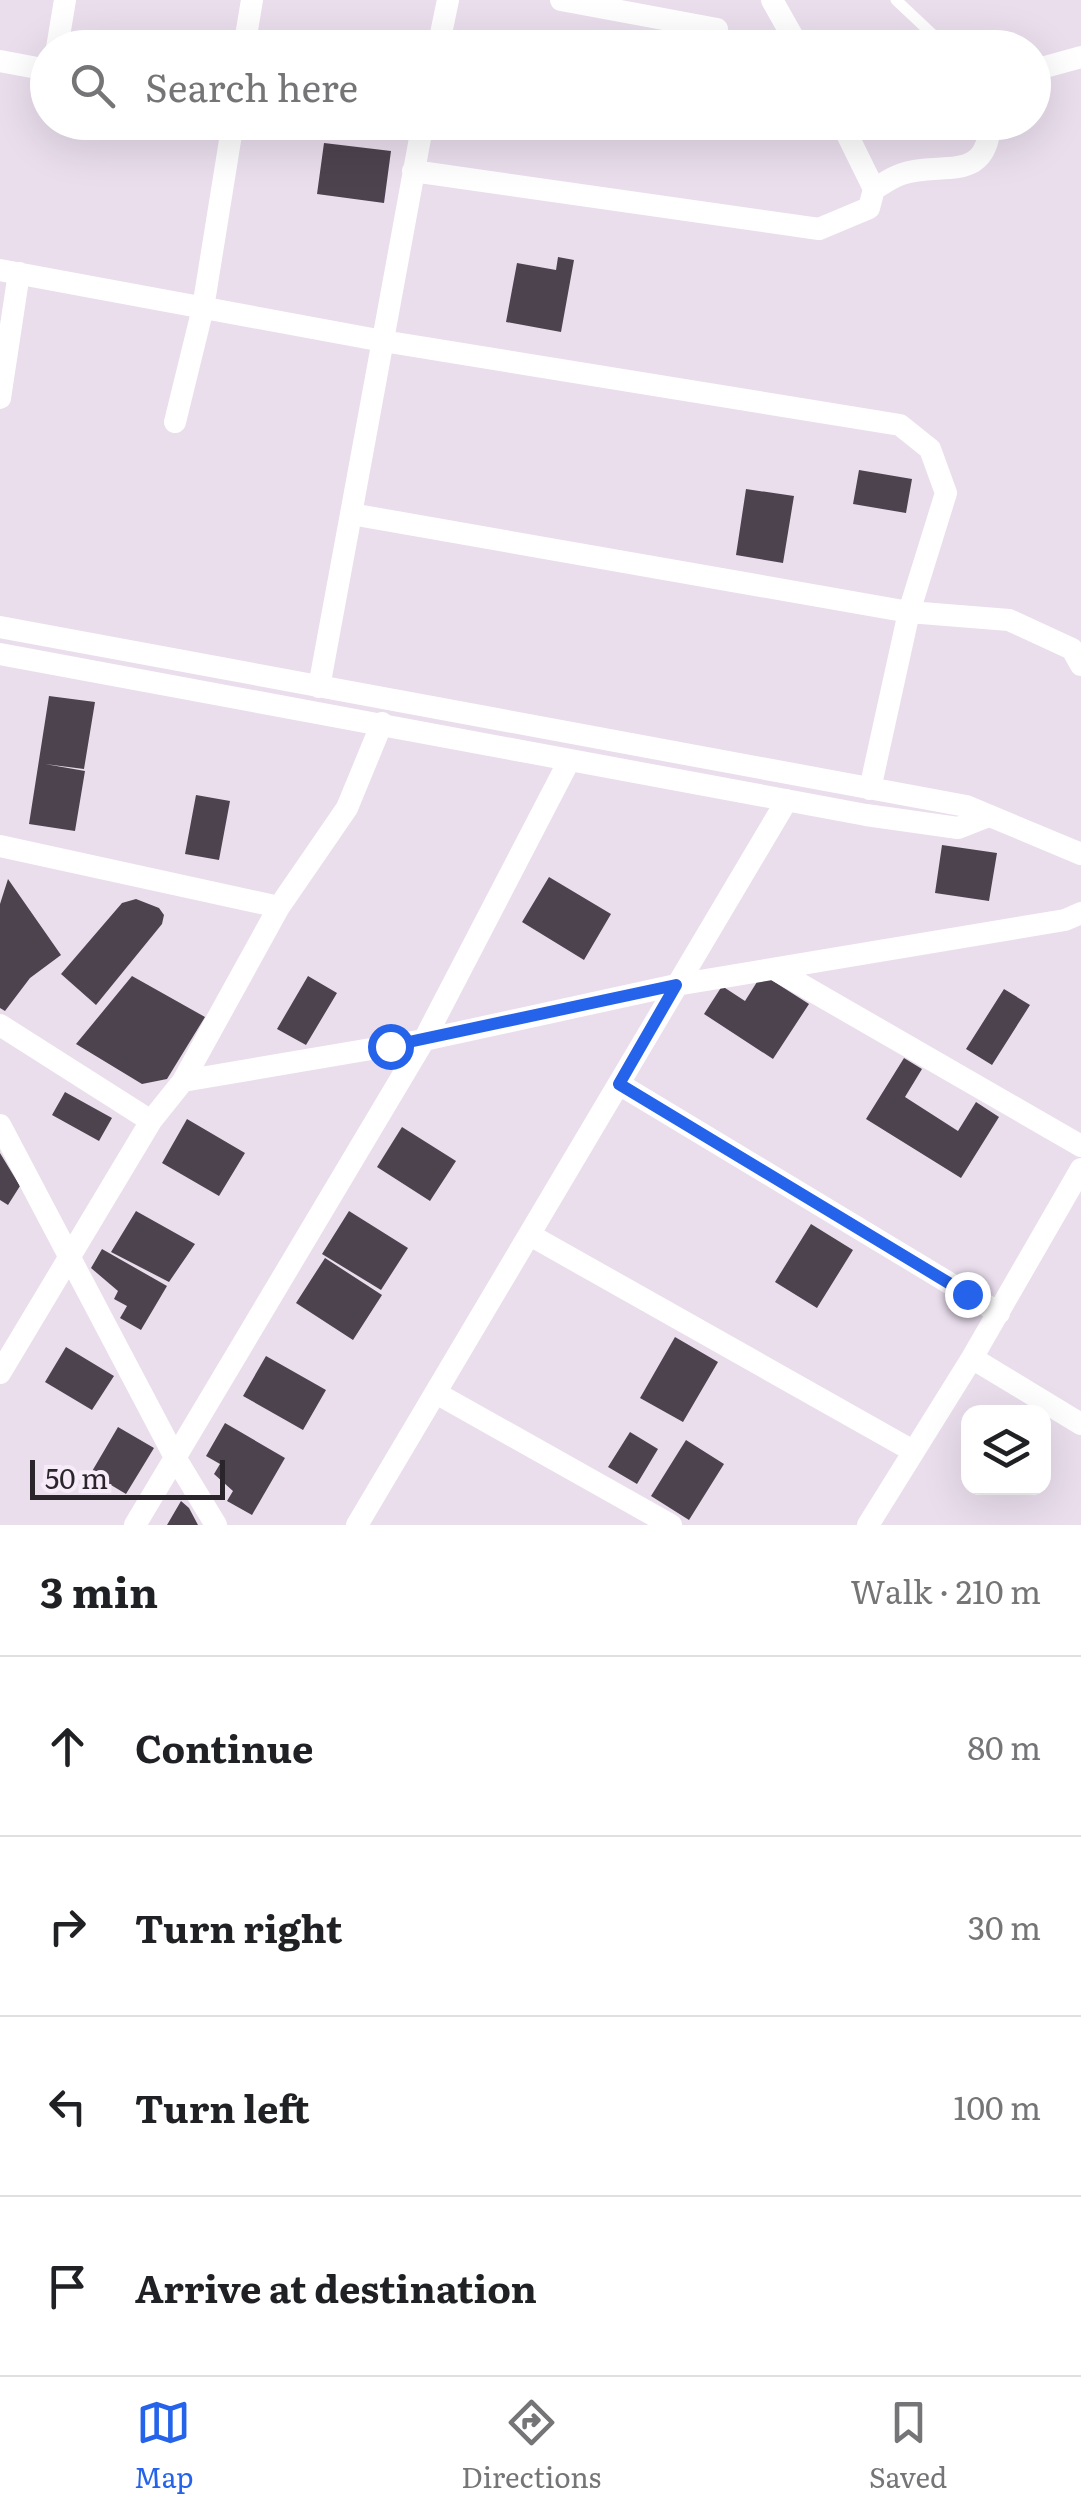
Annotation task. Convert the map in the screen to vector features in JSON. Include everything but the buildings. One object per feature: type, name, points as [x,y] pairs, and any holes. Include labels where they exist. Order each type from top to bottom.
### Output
[{"type":"street","points":[[60,30],[66,0]]},
{"type":"street","points":[[247,30],[252,0]]},
{"type":"street","points":[[442,30],[448,0]]},
{"type":"street","points":[[561,0],[716,29]]},
{"type":"street","points":[[772,0],[789,30]]},
{"type":"street","points":[[1051,65],[1081,57]]},
{"type":"street","points":[[0,62],[30,67]]},
{"type":"street","points":[[175,422],[202,308],[229,140]]},
{"type":"street","points":[[318,687],[420,140]]},
{"type":"street","points":[[414,170],[819,229],[868,208],[874,188],[851,140]]},
{"type":"street","points":[[874,188],[903,173],[956,171],[975,160],[988,140]]},
{"type":"street","points":[[0,398],[10,272],[383,341],[900,425],[930,449],[946,493],[909,612],[870,788]]},
{"type":"street","points":[[351,514],[909,612],[1009,620],[1072,649],[1081,665]]},
{"type":"street","points":[[0,627],[966,806],[1076,853],[1081,878]]},
{"type":"street","points":[[0,654],[786,800],[958,828],[986,817]]},
{"type":"street","points":[[0,1373],[151,1121],[182,1081],[280,907],[347,808],[382,723]]},
{"type":"street","points":[[136,1525],[424,1040],[569,760]]},
{"type":"street","points":[[357,1525],[786,800]]},
{"type":"street","points":[[0,846],[280,907]]},
{"type":"street","points":[[182,1081],[424,1040],[676,985],[1065,920],[1081,912]]},
{"type":"street","points":[[774,969],[1081,1146]]},
{"type":"street","points":[[0,1026],[151,1121]]},
{"type":"street","points":[[619,1084],[999,1314]]},
{"type":"street","points":[[0,1124],[176,1459],[216,1525]]},
{"type":"street","points":[[868,1525],[999,1314],[1081,1169]]},
{"type":"street","points":[[530,1235],[913,1451]]},
{"type":"street","points":[[972,1358],[1081,1424]]},
{"type":"street","points":[[436,1392],[671,1525]]},
{"type":"lane","points":[[896,0],[928,30]]},
{"type":"route","points":[[390,1046],[676,985],[619,1084],[967,1294]]}]
